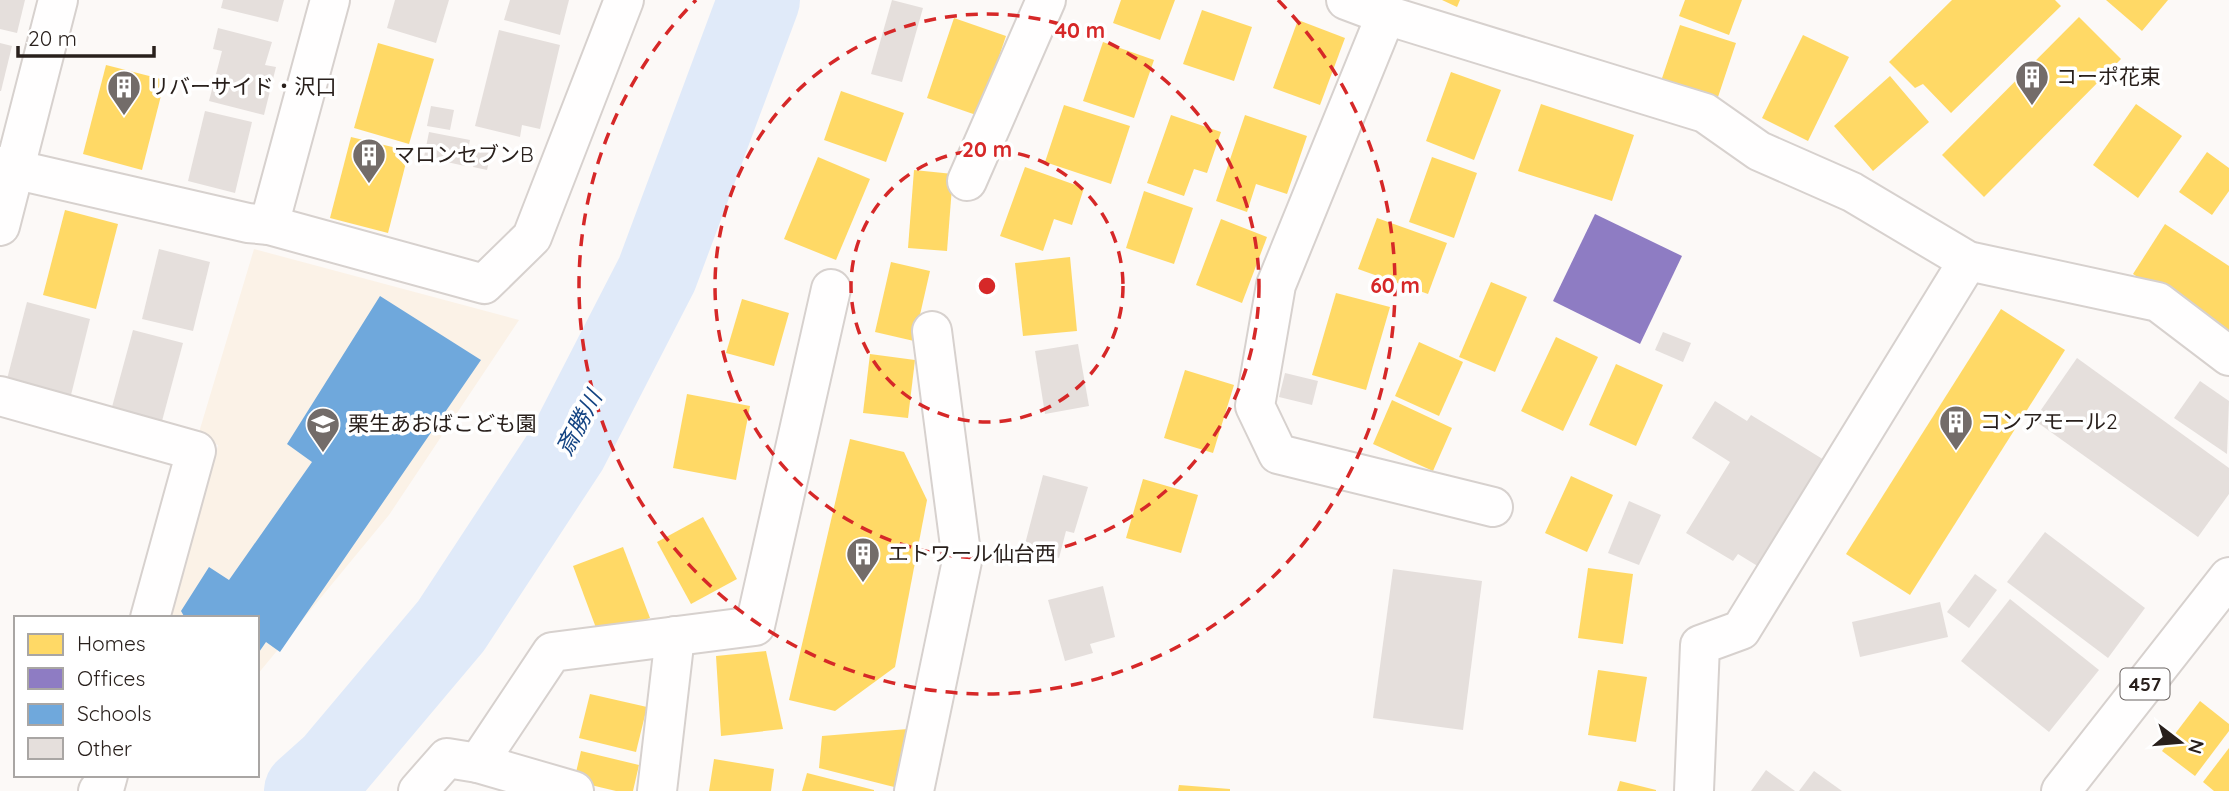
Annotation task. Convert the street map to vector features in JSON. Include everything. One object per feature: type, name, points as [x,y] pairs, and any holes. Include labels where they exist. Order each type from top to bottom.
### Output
[{"type":"main road","points":[[0,226],[7,168],[58,0]]},
{"type":"main road","points":[[269,225],[330,0]]},
{"type":"main road","points":[[7,168],[248,223],[269,225],[484,284],[532,237],[624,0]]},
{"type":"main road","points":[[967,181],[1046,0]]},
{"type":"main road","points":[[1346,0],[1386,15],[1705,113],[1759,151],[1852,192],[1968,261],[2158,302],[2229,356]]},
{"type":"main road","points":[[1386,15],[1276,285],[1255,406],[1278,454],[1493,507]]},
{"type":"main road","points":[[1694,791],[1700,645],[1741,630],[1968,261]]},
{"type":"main road","points":[[478,763],[552,652],[755,626],[831,289]]},
{"type":"main road","points":[[914,791],[962,561],[932,331]]},
{"type":"main road","points":[[0,396],[196,451],[151,616]]},
{"type":"main road","name":"457","points":[[2061,791],[2229,578]]},
{"type":"main road","points":[[657,791],[675,636]]},
{"type":"main road","points":[[418,791],[447,758],[478,763],[574,791]]},
{"type":"main road","points":[[98,791],[105,786],[107,777]]},
{"type":"shaded area","name":"栗生あおばこども園","points":[[254,249],[519,320],[389,515],[259,673],[259,616],[172,616],[218,445],[197,439]]},
{"type":"building: Homes","points":[[1121,0],[1175,0],[1160,40],[1113,23]]},
{"type":"building: Homes","points":[[1442,0],[1460,0],[1457,7]]},
{"type":"building: Homes","points":[[1685,0],[1742,0],[1729,35],[1679,16]]},
{"type":"building: Homes","points":[[1952,0],[2055,0],[2061,6],[1951,113],[1923,84],[1915,88],[1889,62]]},
{"type":"building: Homes","points":[[2106,0],[2168,0],[2142,31]]},
{"type":"building: Homes","points":[[1202,10],[1252,27],[1234,81],[1183,64]]},
{"type":"building: Homes","name":"コーポ花束","points":[[2079,17],[2121,59],[1984,197],[1942,155]]},
{"type":"building: Homes","points":[[954,18],[1006,36],[979,116],[927,98]]},
{"type":"building: Homes","points":[[1298,20],[1345,38],[1320,105],[1273,88]]},
{"type":"building: Homes","points":[[1680,25],[1736,43],[1714,109],[1658,90]]},
{"type":"building: Homes","points":[[1803,35],[1849,57],[1808,141],[1762,118]]},
{"type":"building: Homes","points":[[1103,42],[1154,60],[1134,118],[1083,101]]},
{"type":"building: Homes","points":[[378,43],[434,59],[409,144],[354,128]]},
{"type":"building: Homes","name":"リバーサイド・沢口","points":[[106,65],[165,80],[142,170],[83,154]]},
{"type":"building: Homes","points":[[1451,72],[1501,90],[1474,160],[1426,141]]},
{"type":"building: Homes","points":[[1890,76],[1929,122],[1873,171],[1834,126]]},
{"type":"building: Homes","points":[[841,91],[904,113],[886,162],[824,140]]},
{"type":"building: Homes","points":[[1541,104],[1634,135],[1612,201],[1518,171]]},
{"type":"building: Homes","points":[[2136,104],[2182,136],[2138,198],[2093,165]]},
{"type":"building: Homes","points":[[1064,105],[1130,126],[1111,184],[1045,162]]},
{"type":"building: Homes","points":[[1171,115],[1221,132],[1207,173],[1194,169],[1184,196],[1147,183]]},
{"type":"building: Homes","points":[[1245,115],[1307,136],[1287,194],[1256,184],[1247,212],[1216,201]]},
{"type":"building: Homes","name":"マロンセブンB","points":[[351,137],[409,151],[388,233],[330,218]]},
{"type":"building: Homes","points":[[2207,152],[2229,168],[2229,191],[2212,215],[2179,192]]},
{"type":"building: Homes","points":[[818,157],[870,179],[836,260],[784,239]]},
{"type":"building: Homes","points":[[1432,157],[1477,173],[1454,238],[1409,222]]},
{"type":"building: Homes","points":[[1025,167],[1084,188],[1072,225],[1054,219],[1043,251],[1000,236]]},
{"type":"building: Homes","points":[[914,170],[953,174],[947,251],[908,248]]},
{"type":"building: Homes","points":[[1144,191],[1193,208],[1174,264],[1126,248]]},
{"type":"building: Homes","points":[[65,210],[118,224],[96,309],[43,295]]},
{"type":"building: Homes","points":[[1377,218],[1447,243],[1428,294],[1358,269]]},
{"type":"building: Homes","points":[[1221,219],[1267,237],[1242,303],[1196,285]]},
{"type":"building: Homes","points":[[2165,224],[2229,266],[2229,338],[2133,274]]},
{"type":"building: Homes","points":[[1070,257],[1077,331],[1023,336],[1015,263]]},
{"type":"building: Homes","points":[[891,262],[930,271],[914,341],[875,332]]},
{"type":"building: Homes","points":[[1491,282],[1527,297],[1495,372],[1459,357]]},
{"type":"building: Homes","points":[[1336,293],[1390,307],[1366,390],[1312,375]]},
{"type":"building: Homes","points":[[742,299],[789,313],[774,366],[726,353]]},
{"type":"building: Homes","name":"コンアモール2","points":[[2001,309],[2065,350],[1910,595],[1846,554]]},
{"type":"building: Homes","points":[[1556,337],[1598,357],[1563,431],[1521,411]]},
{"type":"building: Homes","points":[[1419,342],[1463,362],[1439,416],[1395,396]]},
{"type":"building: Homes","points":[[870,354],[915,360],[908,418],[863,413]]},
{"type":"building: Homes","points":[[1616,364],[1663,385],[1636,446],[1589,425]]},
{"type":"building: Homes","points":[[1185,370],[1234,385],[1213,453],[1164,438]]},
{"type":"building: Homes","points":[[687,394],[750,406],[736,480],[673,468]]},
{"type":"building: Homes","points":[[1392,400],[1452,428],[1433,471],[1373,444]]},
{"type":"building: Homes","name":"エトワール仙台西","points":[[850,439],[904,452],[927,500],[895,667],[835,711],[789,700]]},
{"type":"building: Homes","points":[[1571,476],[1613,495],[1587,552],[1545,533]]},
{"type":"building: Homes","points":[[1143,479],[1198,495],[1181,553],[1126,538]]},
{"type":"building: Homes","points":[[703,517],[737,579],[691,604],[657,542]]},
{"type":"building: Homes","points":[[623,547],[650,618],[599,636],[573,566]]},
{"type":"building: Homes","points":[[1588,568],[1633,574],[1623,644],[1578,638]]},
{"type":"building: Homes","points":[[766,651],[783,729],[721,736],[716,656]]},
{"type":"building: Homes","points":[[1598,670],[1647,677],[1636,742],[1588,735]]},
{"type":"building: Homes","points":[[590,694],[647,707],[636,752],[579,738]]},
{"type":"building: Homes","points":[[2200,701],[2229,724],[2229,731],[2195,776],[2162,751]]},
{"type":"building: Homes","points":[[908,729],[902,789],[819,768],[822,736]]},
{"type":"building: Homes","points":[[2229,748],[2229,791],[2214,791],[2203,782]]},
{"type":"building: Homes","points":[[581,751],[639,765],[633,791],[616,791],[574,781]]},
{"type":"building: Homes","points":[[714,759],[774,769],[771,791],[709,791]]},
{"type":"building: Homes","points":[[807,773],[874,790],[874,791],[802,791]]},
{"type":"building: Homes","points":[[1620,781],[1656,790],[1656,791],[1617,791]]},
{"type":"building: Homes","points":[[1179,785],[1230,789],[1230,791],[1178,791]]},
{"type":"building: Offices","points":[[1595,214],[1682,256],[1640,344],[1553,301]]},
{"type":"building: Schools","points":[[380,296],[481,360],[280,652],[266,642],[259,652],[259,616],[184,616],[181,611],[209,567],[229,580],[312,462],[287,444]]},
{"type":"building: Other","points":[[0,0],[25,0],[17,33],[0,29]]},
{"type":"building: Other","points":[[223,0],[284,0],[278,22],[221,8]]},
{"type":"building: Other","points":[[395,0],[449,0],[436,43],[387,28]]},
{"type":"building: Other","points":[[510,0],[569,0],[560,35],[504,20]]},
{"type":"building: Other","points":[[892,0],[923,8],[902,82],[871,74]]},
{"type":"building: Other","points":[[218,28],[272,42],[265,65],[276,67],[264,115],[209,101],[222,51],[213,49]]},
{"type":"building: Other","points":[[499,30],[560,45],[540,129],[522,125],[520,137],[475,126]]},
{"type":"building: Other","points":[[0,43],[12,46],[1,91],[0,91]]},
{"type":"building: Other","points":[[431,106],[454,110],[450,130],[427,126]]},
{"type":"building: Other","points":[[205,111],[252,122],[235,193],[188,181]]},
{"type":"building: Other","points":[[429,132],[470,140],[465,166],[424,157]]},
{"type":"building: Other","points":[[479,146],[492,149],[487,170],[473,167]]},
{"type":"building: Other","points":[[159,249],[210,262],[193,331],[142,319]]},
{"type":"building: Other","points":[[27,302],[90,319],[71,395],[7,379]]},
{"type":"building: Other","points":[[133,330],[183,343],[162,421],[112,407]]},
{"type":"building: Other","points":[[1663,332],[1691,343],[1683,362],[1655,350]]},
{"type":"building: Other","points":[[1078,344],[1089,406],[1045,414],[1035,351]]},
{"type":"building: Other","points":[[2077,358],[2229,468],[2229,494],[2198,537],[2034,420]]},
{"type":"building: Other","points":[[1285,373],[1318,381],[1312,405],[1279,397]]},
{"type":"building: Other","points":[[2200,381],[2229,401],[2227,454],[2174,418]]},
{"type":"building: Other","points":[[1715,401],[1747,421],[1751,415],[1829,463],[1764,570],[1738,554],[1733,561],[1686,533],[1730,462],[1692,438]]},
{"type":"building: Other","points":[[1043,475],[1088,487],[1074,533],[1066,531],[1059,558],[1024,548]]},
{"type":"building: Other","points":[[1629,501],[1661,515],[1639,565],[1608,553]]},
{"type":"building: Other","points":[[2045,532],[2145,608],[2108,658],[2007,582]]},
{"type":"building: Other","points":[[1393,569],[1482,581],[1463,730],[1373,718]]},
{"type":"building: Other","points":[[1975,574],[1997,590],[1969,628],[1947,612]]},
{"type":"building: Other","points":[[1103,586],[1115,637],[1090,644],[1093,653],[1065,661],[1048,600]]},
{"type":"building: Other","points":[[2010,599],[2099,670],[2049,732],[1961,661]]},
{"type":"building: Other","points":[[1940,602],[1948,637],[1860,657],[1852,622]]},
{"type":"building: Other","points":[[1766,770],[1795,791],[1751,791]]},
{"type":"building: Other","points":[[1814,771],[1842,791],[1799,791]]},
{"type":"waterway","name":"斎勝川","points":[[305,791],[334,765],[451,626],[567,449],[657,274],[759,0]]},
{"type":"place","name":"コーポ花束","points":[[2032,107]]},
{"type":"place","name":"リバーサイド・沢口","points":[[124,117]]},
{"type":"place","name":"マロンセブンB","points":[[369,185]]},
{"type":"place","name":"コンアモール2","points":[[1956,452]]},
{"type":"place","name":"栗生あおばこども園","points":[[323,454]]},
{"type":"place","name":"エトワール仙台西","points":[[863,584]]}]
